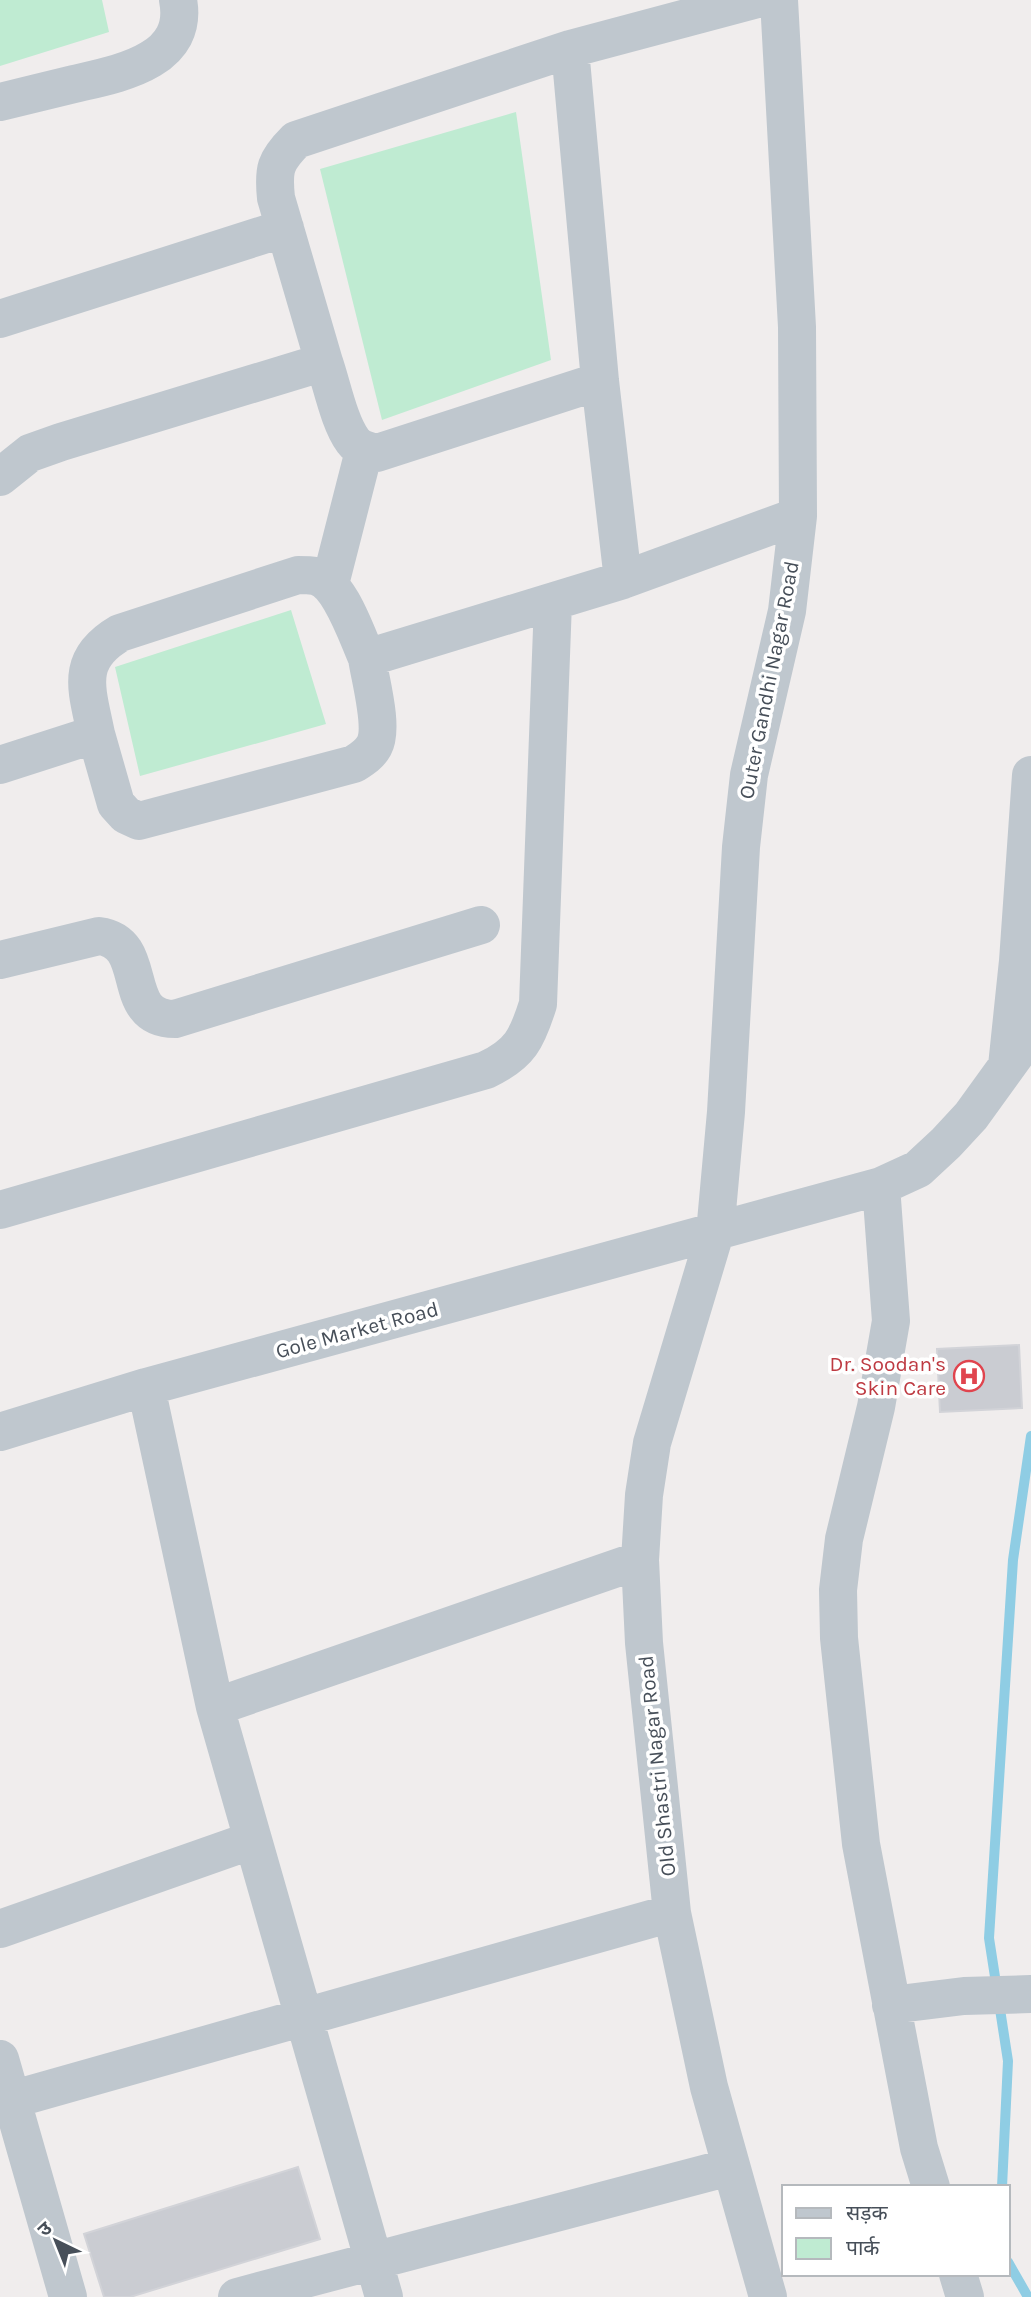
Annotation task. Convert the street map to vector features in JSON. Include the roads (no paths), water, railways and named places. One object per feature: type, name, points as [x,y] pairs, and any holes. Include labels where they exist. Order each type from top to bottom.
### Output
[{"type":"street","points":[[0,102],[131,71],[153,58],[172,39],[181,13],[178,0]]},
{"type":"street","points":[[600,381],[377,453],[364,451],[353,441],[343,420],[324,362],[276,198],[273,173],[281,154],[296,140],[570,49],[754,0]]},
{"type":"street","name":"Outer Gandhi Nagar Road","points":[[715,1233],[726,1112],[740,847],[749,775],[787,611],[798,516],[797,327],[779,0]]},
{"type":"street","points":[[570,49],[600,381],[623,580]]},
{"type":"street","points":[[0,319],[285,228]]},
{"type":"street","points":[[2,465],[61,442],[324,362]]},
{"type":"street","points":[[330,584],[364,451]]},
{"type":"street","points":[[367,658],[623,580],[798,516]]},
{"type":"street","points":[[298,575],[316,576],[330,584],[341,600],[367,658],[377,727],[376,744],[367,756],[354,764],[139,821],[126,815],[116,804],[96,734],[85,681],[90,661],[103,643],[120,633],[298,575]]},
{"type":"street","points":[[0,1210],[485,1070],[506,1061],[518,1049],[529,1032],[538,1004],[553,602]]},
{"type":"street","points":[[0,765],[96,734]]},
{"type":"street","points":[[1007,1068],[1018,961],[1031,775]]},
{"type":"street","points":[[0,960],[99,936],[111,938],[121,946],[130,961],[142,1003],[150,1014],[162,1019],[174,1019],[481,925]]},
{"type":"street","name":"Gole Market Road","points":[[0,1432],[146,1387],[715,1233],[881,1185],[918,1169],[946,1143],[971,1116],[1031,1033]]},
{"type":"street","points":[[881,1185],[891,1321],[878,1395],[844,1538],[838,1590],[839,1626],[861,1844],[919,2148],[930,2185]]},
{"type":"street","name":"Old Shastri Nagar Road","points":[[715,1233],[652,1443],[643,1494],[640,1560],[644,1643],[672,1913],[709,2087],[768,2297]]},
{"type":"street","points":[[146,1387],[215,1707],[384,2297]]},
{"type":"street","points":[[215,1707],[640,1560]]},
{"type":"street","points":[[0,1929],[253,1840]]},
{"type":"street","points":[[6,2102],[672,1913]]},
{"type":"street","points":[[891,2005],[964,1996],[1027,1994]]},
{"type":"street","points":[[0,2059],[6,2102],[68,2297]]},
{"type":"street","points":[[237,2297],[730,2167]]},
{"type":"street","points":[[959,2276],[965,2297]]},
{"type":"waterway","points":[[1002,2185],[1008,2061],[989,1938],[1013,1560],[1031,1436]]},
{"type":"waterway","points":[[1010,2266],[1028,2297]]},
{"type":"place","name":"Dr. Soodan's Skin Care","points":[[969,1376]]}]
